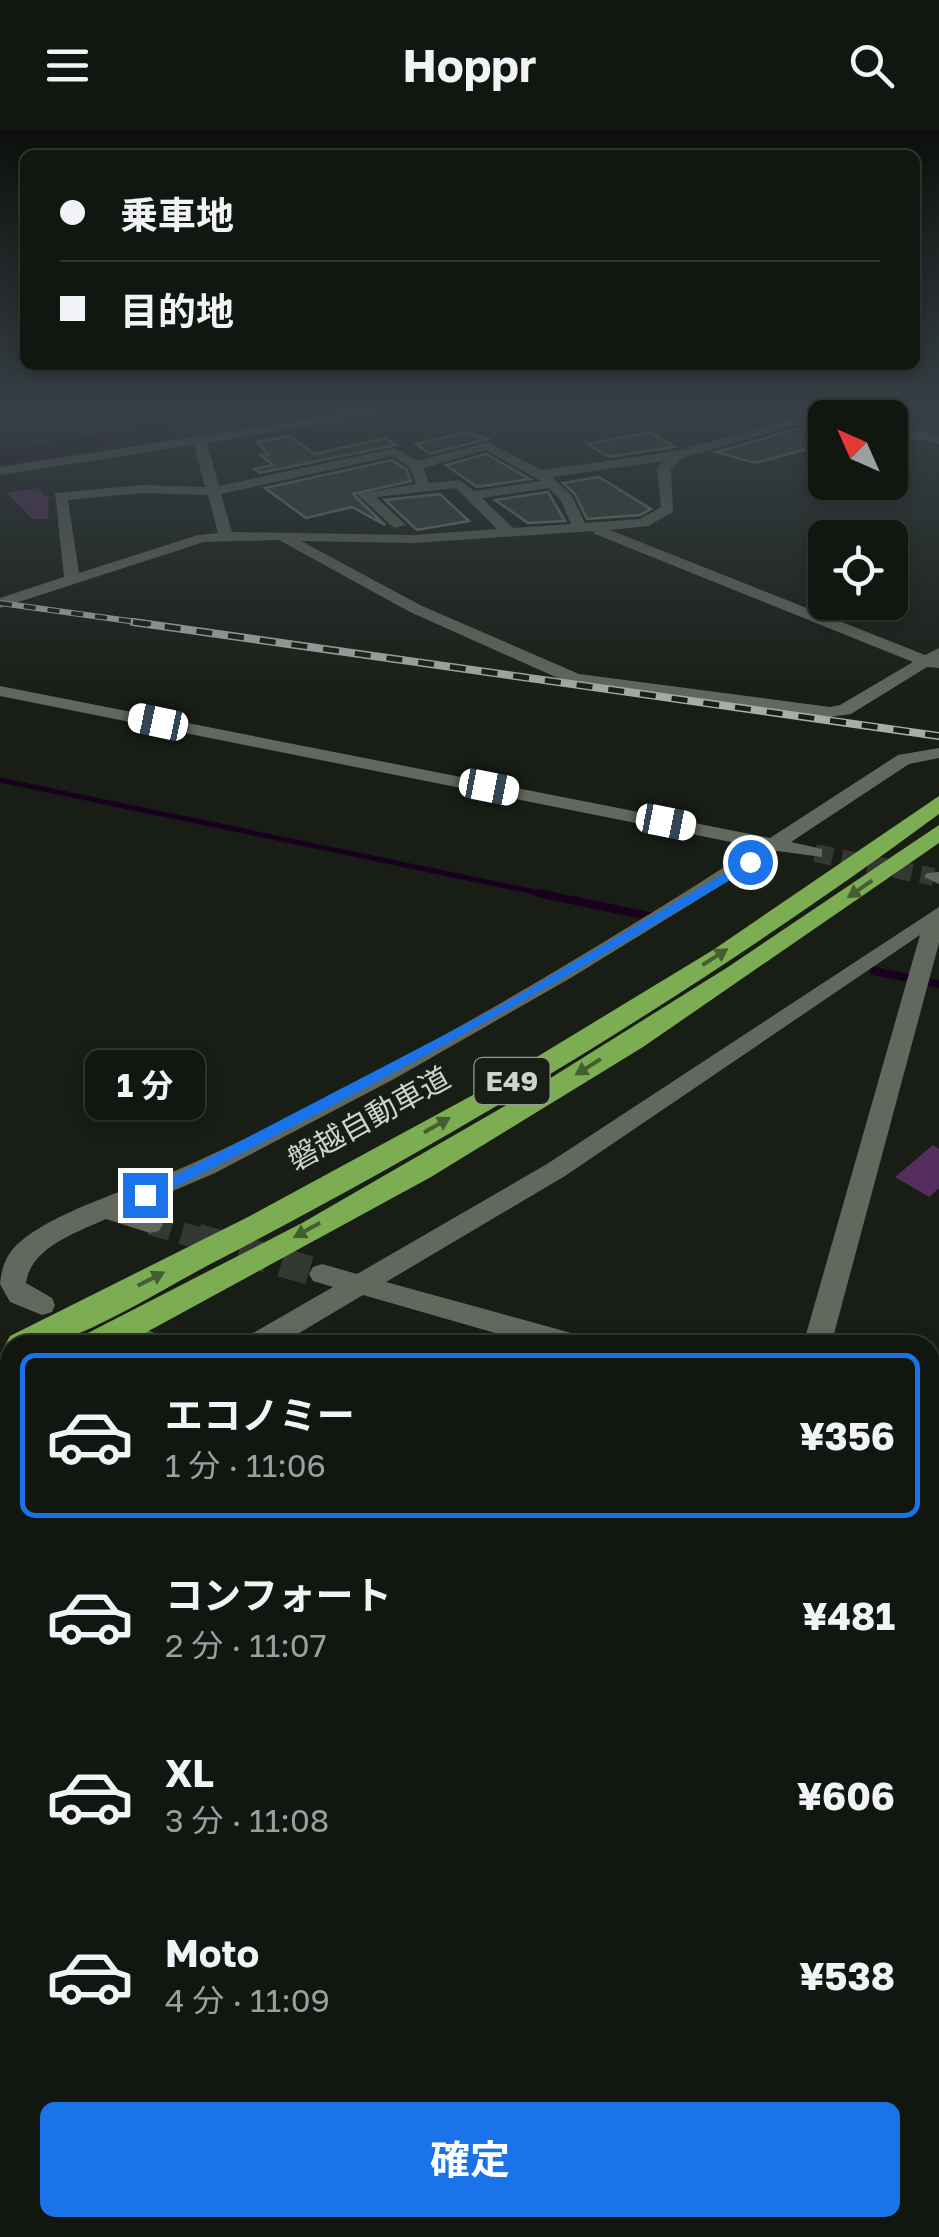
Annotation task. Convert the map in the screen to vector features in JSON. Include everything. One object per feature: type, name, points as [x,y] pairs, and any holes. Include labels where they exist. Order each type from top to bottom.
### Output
[{"type":"highway","name":"磐越自動車道","points":[[28,1335],[53,1314],[268,1219],[556,1056],[752,933],[939,803]]},
{"type":"highway","name":"E49","points":[[113,1335],[293,1238],[580,1073],[782,943],[939,832]]},
{"type":"street","points":[[62,508],[72,578]]},
{"type":"street","points":[[219,508],[226,535]]},
{"type":"street","points":[[380,508],[399,525]]},
{"type":"street","points":[[483,508],[508,531]]},
{"type":"street","points":[[575,508],[585,527],[935,660]]},
{"type":"street","points":[[0,603],[180,542],[226,535],[414,539],[643,523],[667,508]]},
{"type":"street","points":[[280,536],[416,609],[574,679],[830,712],[845,710],[935,660]]},
{"type":"street","points":[[0,691],[815,853]]},
{"type":"street","points":[[53,1314],[19,1295],[12,1283],[23,1254],[45,1238],[320,1109],[662,918],[904,759],[939,754]]},
{"type":"street","points":[[274,1335],[362,1286],[696,1080],[938,914]]},
{"type":"street","points":[[820,1335],[938,914]]},
{"type":"street","points":[[109,1211],[150,1224]]},
{"type":"street","points":[[322,1274],[539,1335]]},
{"type":"shaded area","points":[[22,508],[48,508],[48,519],[32,519]]},
{"type":"shaded area","points":[[933,1145],[939,1149],[939,1188],[929,1197],[895,1177]]},
{"type":"building","points":[[293,508],[346,508],[306,518]]},
{"type":"building","points":[[354,508],[368,508],[385,525]]},
{"type":"building","points":[[394,508],[455,508],[469,521],[417,530]]},
{"type":"building","points":[[507,508],[558,508],[565,521],[528,523]]},
{"type":"building","points":[[582,508],[651,509],[640,515],[587,519]]},
{"type":"waterway","points":[[0,780],[549,895]]},
{"type":"waterway","points":[[538,893],[653,917]]},
{"type":"waterway","points":[[874,971],[939,984]]},
{"type":"tunnel","points":[[815,853],[934,877]]},
{"type":"tunnel","points":[[150,1224],[206,1240]]},
{"type":"tunnel","points":[[197,1238],[322,1274]]},
{"type":"railway","points":[[0,603],[151,624]]},
{"type":"railway","points":[[133,622],[939,736]]},
{"type":"route","points":[[145,1195],[320,1109],[420,1051],[506,1009],[750,862]]}]
